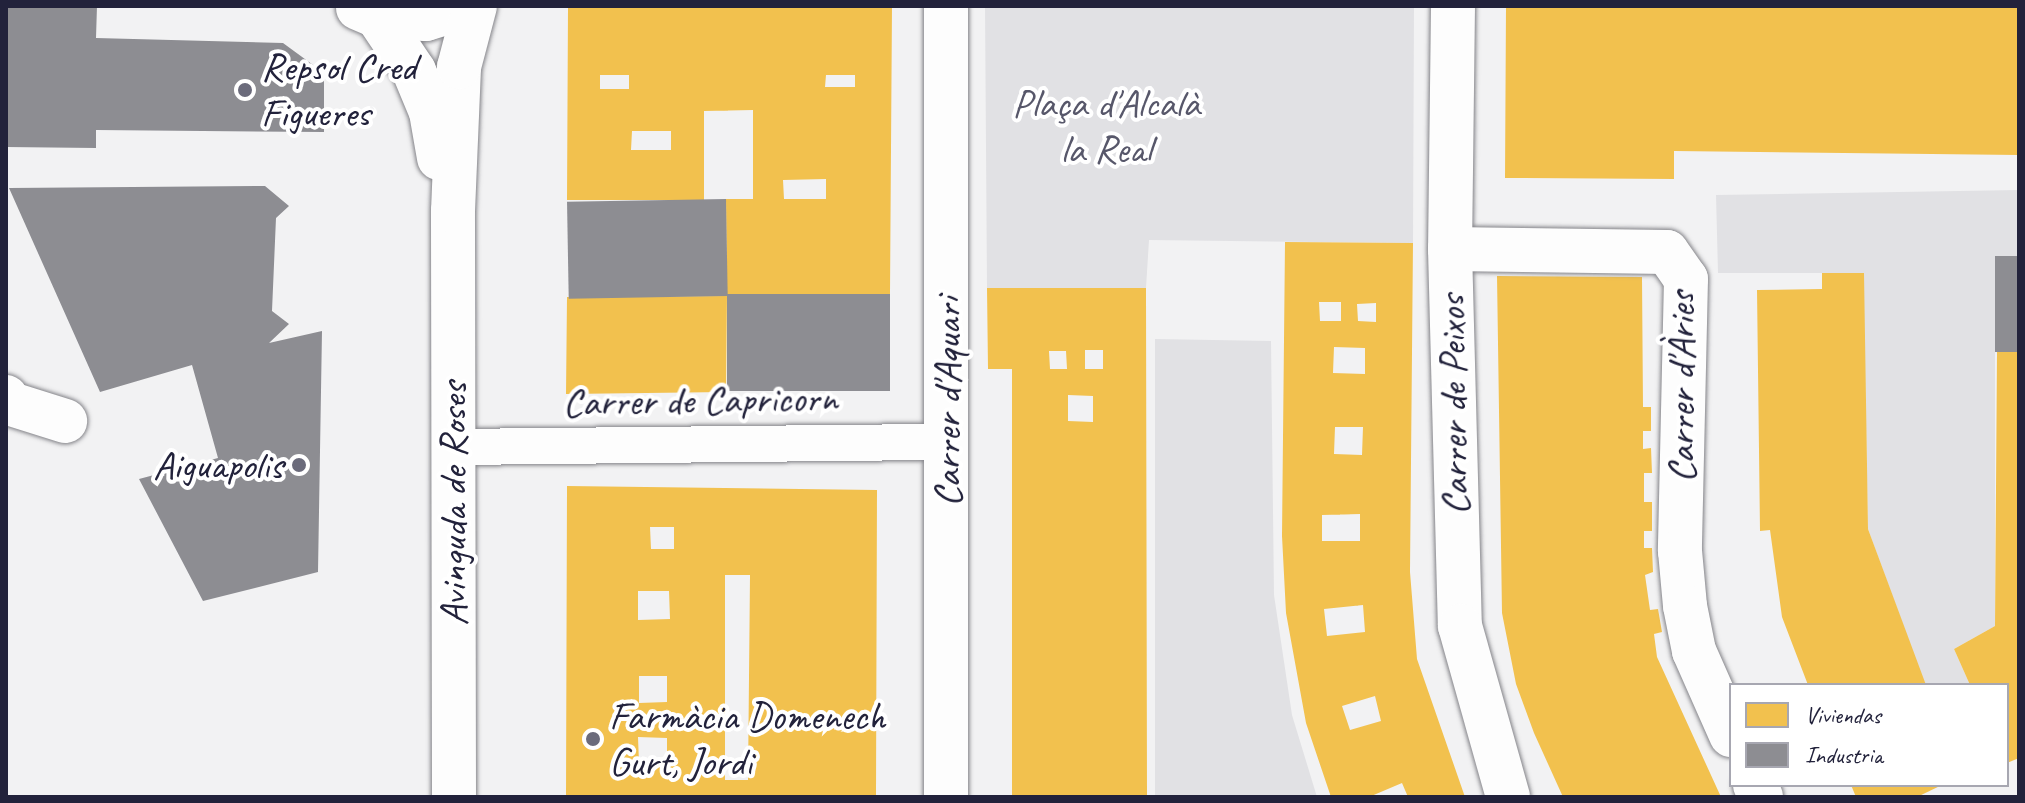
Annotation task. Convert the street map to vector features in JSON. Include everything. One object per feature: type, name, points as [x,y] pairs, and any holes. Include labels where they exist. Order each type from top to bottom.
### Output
[{"type":"street","points":[[364,11],[426,19],[468,6]]},
{"type":"street","name":"Avinguda de Roses","points":[[454,797],[453,211],[459,67],[475,6]]},
{"type":"street","name":"Carrer d'Aquari","points":[[946,6],[946,797]]},
{"type":"street","name":"Carrer de Peixos","points":[[1453,6],[1450,249],[1460,626],[1508,797]]},
{"type":"street","name":"Avinguda de Roses","points":[[364,11],[414,71],[431,112],[453,211]]},
{"type":"street","name":"Carrer d'Àries","points":[[1450,249],[1667,252],[1686,279],[1680,551],[1694,651],[1729,730]]},
{"type":"street","points":[[6,397],[8,403],[65,421]]},
{"type":"street","name":"Carrer de Capricorn","points":[[453,447],[948,442]]},
{"type":"green space","name":"Plaça d'Alcalà la Real","points":[[985,6],[1414,6],[1413,243],[1149,240],[1146,288],[987,288]]},
{"type":"green space","points":[[2019,190],[2019,256],[1995,256],[1995,626],[1954,649],[1969,683],[1924,683],[1868,529],[1863,273],[1718,273],[1716,195]]},
{"type":"green space","points":[[1155,339],[1271,341],[1274,595],[1292,715],[1317,797],[1155,797]]},
{"type":"building: Viviendas","points":[[568,6],[892,6],[890,294],[727,296],[726,199],[753,199],[753,110],[704,111],[704,200],[567,200]],"holes":[[[600,75],[629,75],[629,89],[600,89]],[[826,75],[855,75],[855,87],[825,87]],[[632,131],[671,131],[671,150],[631,150]],[[826,179],[826,199],[784,199],[783,180]]]},
{"type":"building: Viviendas","points":[[1506,6],[2019,6],[2019,155],[1674,151],[1674,179],[1505,178]]},
{"type":"building: Viviendas","points":[[1285,242],[1413,243],[1410,572],[1417,659],[1465,797],[1408,797],[1402,783],[1369,797],[1331,797],[1306,723],[1286,613],[1282,536]],"holes":[[[1319,302],[1341,302],[1341,321],[1320,321]],[[1376,303],[1376,322],[1358,321],[1357,304]],[[1334,347],[1365,348],[1365,374],[1333,373]],[[1335,427],[1363,427],[1362,455],[1334,454]],[[1360,514],[1360,541],[1322,541],[1322,515]],[[1363,605],[1365,632],[1327,636],[1324,609]],[[1375,696],[1381,721],[1350,730],[1342,706]]]},
{"type":"building: Viviendas","points":[[1822,273],[1864,273],[1868,529],[1925,683],[1807,683],[1782,617],[1770,530],[1760,531],[1757,290],[1822,289]]},
{"type":"building: Viviendas","points":[[1497,276],[1642,277],[1643,407],[1651,407],[1651,431],[1643,431],[1643,449],[1651,448],[1652,473],[1644,473],[1644,502],[1652,502],[1652,531],[1644,531],[1644,548],[1652,548],[1653,572],[1645,575],[1650,610],[1658,609],[1662,632],[1654,634],[1657,657],[1721,797],[1563,797],[1534,733],[1516,684],[1502,613]]},
{"type":"building: Viviendas","points":[[987,288],[1146,288],[1147,797],[1012,797],[1012,369],[988,369]],"holes":[[[1085,350],[1103,350],[1103,369],[1085,369]],[[1049,351],[1066,351],[1067,369],[1050,369]],[[1068,395],[1093,396],[1093,422],[1068,421]]]},
{"type":"building: Viviendas","points":[[727,296],[726,392],[566,394],[567,297]]},
{"type":"building: Viviendas","points":[[1997,352],[2019,352],[2019,758],[2009,762],[2009,683],[1969,683],[1954,649],[1995,626]]},
{"type":"building: Viviendas","points":[[567,486],[877,490],[876,797],[566,797]],"holes":[[[650,527],[674,527],[674,549],[651,549]],[[725,575],[750,575],[748,780],[725,780]],[[638,591],[669,591],[670,619],[638,620]],[[639,676],[667,676],[667,702],[639,703]],[[638,737],[667,738],[667,763],[639,763]]]},
{"type":"building: Viviendas","points":[[1852,787],[1938,787],[1917,797],[1856,797]]},
{"type":"building: Industria","points":[[6,6],[97,6],[96,38],[283,43],[324,73],[324,132],[96,130],[96,148],[6,147]]},
{"type":"building: Industria","points":[[265,186],[289,206],[276,218],[272,311],[289,324],[269,343],[322,331],[318,572],[203,601],[139,479],[218,458],[192,365],[100,392],[9,188]]},
{"type":"building: Industria","points":[[726,199],[728,296],[569,299],[567,202]]},
{"type":"building: Industria","points":[[1995,256],[2019,256],[2019,352],[1995,352]]},
{"type":"building: Industria","points":[[727,294],[890,294],[890,391],[727,391]]},
{"type":"place","name":"Repsol Cred Figueres","points":[[245,90]]},
{"type":"place","name":"Aiguapolis","points":[[299,465]]},
{"type":"place","name":"Farmàcia Domenech Gurt, Jordi","points":[[593,739]]}]
